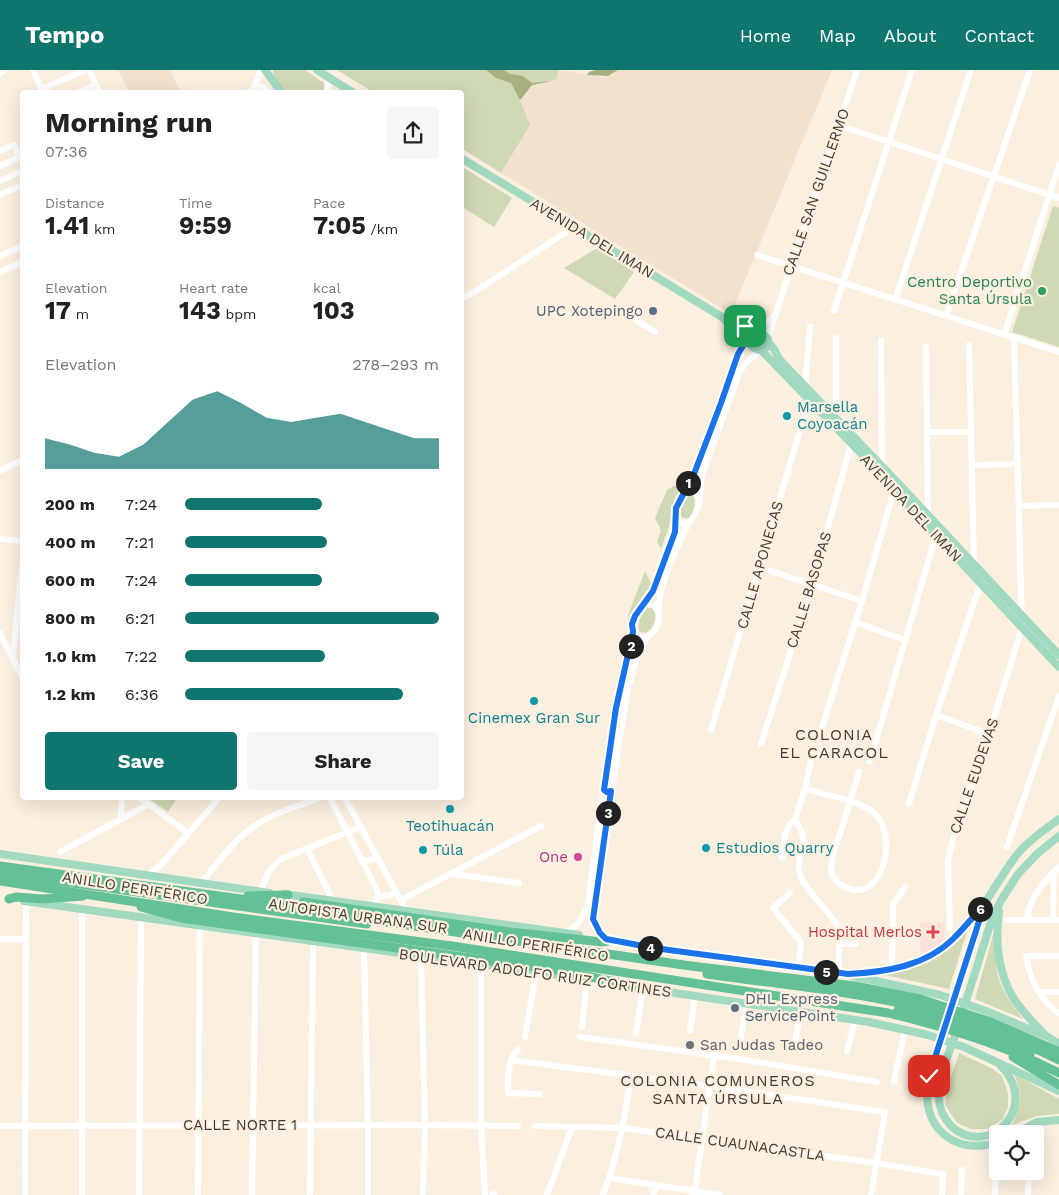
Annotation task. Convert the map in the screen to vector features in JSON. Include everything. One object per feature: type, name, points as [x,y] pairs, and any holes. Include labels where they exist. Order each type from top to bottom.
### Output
[{"type":"highway","name":"ANILLO PERIFÉRICO","points":[[0,866],[220,896],[691,966],[854,986],[920,999],[991,1022],[1059,1052]]},
{"type":"highway","name":"AUTOPISTA URBANA SUR","points":[[0,873],[80,887],[872,1005],[910,1012],[960,1026],[1006,1043],[1059,1068]]},
{"type":"highway","name":"ANILLO PERIFÉRICO","points":[[0,879],[233,917],[452,946],[888,1014],[926,1022],[993,1045],[1042,1064],[1059,1073]]},
{"type":"highway","name":"AUTOPISTA URBANA SUR","points":[[0,879],[80,887],[444,935],[880,999],[965,1020],[1013,1038],[1059,1060]]},
{"type":"highway","points":[[80,887],[195,888],[426,918],[512,932],[530,932],[678,960],[691,966]]},
{"type":"highway","points":[[80,887],[181,918],[563,971],[633,986]]},
{"type":"highway","points":[[4,898],[71,898],[94,894]]},
{"type":"highway","points":[[220,896],[288,895]]},
{"type":"highway","points":[[512,932],[522,936],[573,941],[602,942],[609,940]]},
{"type":"highway","points":[[452,946],[502,961],[557,972],[574,978]]},
{"type":"highway","points":[[991,1022],[1021,1031],[1059,1048]]},
{"type":"highway","points":[[993,1045],[1059,1085]]},
{"type":"main road","points":[[263,70],[278,90]]},
{"type":"main road","points":[[317,70],[349,90]]},
{"type":"main road","name":"AVENIDA DEL IMAN","points":[[464,160],[722,317],[754,329]]},
{"type":"main road","name":"AVENIDA DEL IMAN","points":[[722,317],[745,340]]},
{"type":"main road","points":[[754,329],[763,333],[768,341],[767,347],[761,351],[745,340],[748,331],[754,329]]},
{"type":"main road","name":"AVENIDA DEL IMAN","points":[[768,341],[779,359],[880,468],[929,528],[938,532]]},
{"type":"main road","name":"AVENIDA DEL IMAN","points":[[761,351],[808,399],[834,420]]},
{"type":"main road","name":"AVENIDA DEL IMAN","points":[[895,485],[928,516],[938,532],[972,569],[1022,616],[1059,656]]},
{"type":"main road","name":"AVENIDA DEL IMAN","points":[[982,579],[1022,627],[1059,667]]},
{"type":"main road","points":[[848,974],[876,973],[912,965],[936,952],[954,939],[985,903],[1004,872],[1020,851],[1059,819]]},
{"type":"main road","points":[[986,1056],[997,1062],[1009,1076],[1014,1086],[1016,1098],[1014,1110],[1009,1121],[1000,1129],[984,1136],[971,1136],[960,1132],[950,1125],[943,1115],[939,1098],[946,1064],[990,925],[1000,902],[1018,874],[1038,853],[1059,836]]},
{"type":"main road","points":[[0,854],[333,901],[530,932],[562,933],[654,948],[848,974],[940,995],[986,1011],[1048,1037],[1059,1044]]},
{"type":"main road","name":"BOULEVARD ADOLFO RUIZ CORTINES","points":[[4,898],[481,964],[855,1020],[946,1041],[986,1056],[1059,1091]]},
{"type":"main road","points":[[1000,902],[997,923],[1003,977],[1014,1000],[1048,1037]]},
{"type":"main road","points":[[985,903],[935,1056],[926,1093],[929,1114],[935,1126],[943,1134],[964,1145],[979,1146],[989,1144]]},
{"type":"main road","points":[[1031,1125],[1037,1122],[1059,1120]]},
{"type":"street","points":[[0,72],[5,70]]},
{"type":"street","points":[[33,70],[42,90]]},
{"type":"street","points":[[44,90],[84,70]]},
{"type":"street","points":[[89,70],[99,90]]},
{"type":"street","points":[[251,90],[263,70]]},
{"type":"street","name":"CALLE SAN GUILLERMO","points":[[768,341],[775,314],[857,70]]},
{"type":"street","points":[[834,311],[912,70]]},
{"type":"street","points":[[895,300],[971,70]]},
{"type":"street","points":[[946,316],[1030,70]]},
{"type":"street","points":[[327,77],[329,85],[328,90]]},
{"type":"street","points":[[84,90],[96,85]]},
{"type":"street","points":[[254,87],[261,86],[266,90]]},
{"type":"street","points":[[838,125],[1059,198]]},
{"type":"street","points":[[0,151],[14,145],[20,154]]},
{"type":"street","points":[[0,166],[20,156]]},
{"type":"street","points":[[1004,335],[1059,165]]},
{"type":"street","points":[[0,181],[20,171]]},
{"type":"street","points":[[0,195],[20,186]]},
{"type":"street","points":[[464,297],[574,227]]},
{"type":"street","points":[[0,256],[20,247]]},
{"type":"street","points":[[757,255],[1059,352]]},
{"type":"street","points":[[0,272],[20,263]]},
{"type":"street","points":[[617,308],[655,332]]},
{"type":"street","points":[[754,329],[767,322],[775,314]]},
{"type":"street","points":[[808,399],[805,387],[810,328]]},
{"type":"street","points":[[834,420],[836,338]]},
{"type":"street","name":"CALLE EUDEVAS","points":[[950,928],[948,861],[953,839],[989,734],[1022,627],[1014,338]]},
{"type":"street","points":[[609,940],[600,933],[593,919],[616,708],[633,632],[632,624],[638,610],[644,604],[656,584],[675,532],[676,508],[694,474],[738,354],[745,340]]},
{"type":"street","points":[[880,468],[881,340]]},
{"type":"street","points":[[969,345],[973,465],[972,569]]},
{"type":"street","points":[[926,347],[929,528]]},
{"type":"street","points":[[562,933],[570,931],[582,918],[588,904],[608,787],[628,687],[638,654],[657,625],[660,594],[683,534],[697,511],[702,476],[740,371],[746,363],[761,351]]},
{"type":"street","name":"CALLE APONECAS","points":[[711,730],[808,399]]},
{"type":"street","points":[[926,432],[971,432]]},
{"type":"street","name":"CALLE BASOPAS","points":[[761,744],[812,585],[852,439]]},
{"type":"street","points":[[0,471],[20,461]]},
{"type":"street","points":[[973,465],[1018,464]]},
{"type":"street","points":[[819,737],[856,622],[895,485]]},
{"type":"street","points":[[684,491],[694,491],[700,499]]},
{"type":"street","points":[[1019,506],[1059,505]]},
{"type":"street","points":[[675,517],[682,524],[689,523]]},
{"type":"street","points":[[870,760],[938,532]]},
{"type":"street","points":[[0,539],[20,541]]},
{"type":"street","points":[[759,567],[862,601]]},
{"type":"street","points":[[909,804],[936,715],[982,579]]},
{"type":"street","points":[[13,657],[20,595]]},
{"type":"street","points":[[644,604],[653,604],[659,610]]},
{"type":"street","points":[[856,622],[905,640]]},
{"type":"street","points":[[633,632],[639,637],[648,637]]},
{"type":"street","points":[[0,633],[20,673]]},
{"type":"street","points":[[1007,847],[1059,696]]},
{"type":"street","points":[[936,715],[989,734]]},
{"type":"street","points":[[782,858],[785,835],[790,824],[795,820],[805,789],[812,755]]},
{"type":"street","points":[[805,789],[850,802],[860,805],[876,814],[883,825],[886,856],[874,883],[864,890],[846,888],[838,883],[832,876],[831,868],[837,842],[850,802],[858,772]]},
{"type":"street","points":[[121,819],[122,800]]},
{"type":"street","points":[[143,800],[188,834]]},
{"type":"street","points":[[147,875],[160,866],[216,800]]},
{"type":"street","points":[[201,883],[249,830],[273,815],[314,800]]},
{"type":"street","points":[[331,800],[377,890],[378,897],[372,907]]},
{"type":"street","points":[[346,800],[406,912]]},
{"type":"street","points":[[60,852],[149,804]]},
{"type":"street","points":[[795,820],[804,835],[799,866],[800,876],[837,924],[839,973]]},
{"type":"street","points":[[261,892],[268,872],[281,859],[360,826]]},
{"type":"street","points":[[401,900],[541,826]]},
{"type":"street","points":[[307,848],[333,901]]},
{"type":"street","points":[[362,862],[368,861],[376,855]]},
{"type":"street","points":[[368,870],[375,863],[380,864]]},
{"type":"street","points":[[160,866],[167,877]]},
{"type":"street","points":[[1027,920],[1027,914],[1036,893],[1056,870]]},
{"type":"street","points":[[1008,920],[1056,920],[1056,870]]},
{"type":"street","points":[[452,874],[519,884]]},
{"type":"street","points":[[892,969],[893,905],[905,886]]},
{"type":"street","points":[[378,897],[396,892]]},
{"type":"street","points":[[790,893],[773,908],[801,942],[798,968]]},
{"type":"street","points":[[25,1195],[26,902]]},
{"type":"street","points":[[82,910],[82,1195]]},
{"type":"street","points":[[140,1195],[141,918]]},
{"type":"street","points":[[582,918],[588,923],[593,919]]},
{"type":"street","points":[[198,1195],[200,926]]},
{"type":"street","points":[[252,1195],[256,934]]},
{"type":"street","points":[[0,939],[25,939]]},
{"type":"street","points":[[310,1195],[314,942]]},
{"type":"street","points":[[839,944],[856,944]]},
{"type":"street","points":[[364,949],[368,1195]]},
{"type":"street","points":[[1059,956],[1026,956],[1030,976],[1039,992],[1059,1013]]},
{"type":"street","points":[[421,957],[425,1125],[423,1195]]},
{"type":"street","points":[[481,964],[481,1126],[484,1195]]},
{"type":"street","points":[[525,1037],[536,972]]},
{"type":"street","points":[[582,1027],[587,980]]},
{"type":"street","points":[[636,1034],[643,988]]},
{"type":"street","points":[[1039,992],[1059,992]]},
{"type":"street","points":[[690,1031],[695,995]]},
{"type":"street","points":[[739,1048],[747,1003]]},
{"type":"street","points":[[794,1049],[801,1011]]},
{"type":"street","points":[[847,1052],[855,1020]]},
{"type":"street","points":[[894,1082],[905,1030]]},
{"type":"street","points":[[580,1038],[714,1055],[877,1082]]},
{"type":"street","points":[[518,1049],[511,1060],[508,1070],[508,1093],[540,1094]]},
{"type":"street","points":[[694,1193],[714,1055]]},
{"type":"street","points":[[511,1060],[710,1086],[885,1112],[871,1195]]},
{"type":"street","points":[[603,1195],[610,1178],[623,1128],[631,1076]]},
{"type":"street","name":"CALLE NORTE 1","points":[[0,1126],[518,1126]]},
{"type":"street","name":"CALLE CUAUNACASTLA","points":[[535,1126],[623,1128],[944,1174],[942,1195]]},
{"type":"street","points":[[547,1195],[572,1127]]},
{"type":"street","points":[[961,1195],[962,1170]]},
{"type":"street","points":[[610,1178],[694,1193],[720,1195]]},
{"type":"street","points":[[995,1195],[996,1180]]},
{"type":"street","points":[[1028,1195],[1029,1180]]},
{"type":"street","points":[[653,1195],[656,1186]]},
{"type":"shaded area","points":[[118,70],[170,70],[179,90],[128,90]]},
{"type":"shaded area","points":[[559,70],[602,77],[618,70],[832,70],[731,314],[501,173],[530,125],[520,100],[532,85],[557,79]]},
{"type":"shaded area","name":"Hospital Merlos","points":[[944,922],[945,941],[921,956],[920,923]]},
{"type":"green space","points":[[273,70],[305,70],[324,83],[324,90],[284,90],[274,77]]},
{"type":"green space","points":[[337,70],[559,70],[557,79],[532,85],[520,100],[530,125],[501,173],[464,150],[464,90],[370,90]]},
{"type":"green space","points":[[486,70],[504,70],[510,74],[523,76],[532,83],[552,81],[532,85],[520,100],[511,83],[496,78]]},
{"type":"green space","points":[[595,70],[618,70],[608,76],[587,75]]},
{"type":"green space","points":[[464,168],[512,198],[494,227],[464,208]]},
{"type":"green space","name":"Centro Deportivo Santa Úrsula","points":[[1053,206],[1059,208],[1059,347],[1012,332]]},
{"type":"green space","points":[[597,248],[634,272],[615,299],[564,268]]},
{"type":"green space","points":[[688,478],[675,497],[669,527],[661,549],[657,542],[661,530],[655,518],[667,490]]},
{"type":"green space","points":[[686,494],[692,494],[695,503],[690,518],[683,518],[678,512]]},
{"type":"green space","points":[[645,571],[651,584],[649,592],[627,618]]},
{"type":"green space","points":[[646,608],[652,608],[655,618],[653,625],[646,633],[639,631],[639,622]]},
{"type":"green space","points":[[151,800],[176,800],[168,812]]},
{"type":"green space","points":[[969,925],[949,989],[885,975],[920,965],[957,941]]},
{"type":"green space","points":[[995,928],[997,973],[1006,995],[1023,1019],[975,999]]},
{"type":"green space","points":[[959,1053],[991,1068],[1002,1076],[1008,1093],[1008,1107],[1003,1119],[994,1125],[989,1125],[988,1129],[971,1129],[957,1123],[945,1105],[947,1089]]},
{"type":"green space","points":[[1014,1074],[1059,1099],[1059,1114],[1037,1116],[1012,1125],[1020,1100],[1019,1088]]},
{"type":"place","name":"Centro Deportivo Santa Úrsula","points":[[1042,291]]},
{"type":"place","name":"UPC Xotepingo","points":[[653,311]]},
{"type":"place","name":"Marsella Coyoacán","points":[[787,416]]},
{"type":"place","name":"Cinemex Gran Sur","points":[[534,701]]},
{"type":"place","name":"Teotihuacán","points":[[450,809]]},
{"type":"place","name":"Estudios Quarry","points":[[706,848]]},
{"type":"place","name":"Túla","points":[[423,850]]},
{"type":"place","name":"One","points":[[578,857]]},
{"type":"place","name":"Hospital Merlos","points":[[933,932]]},
{"type":"place","name":"DHL Express ServicePoint","points":[[735,1008]]},
{"type":"place","name":"San Judas Tadeo","points":[[690,1045]]},
{"type":"district","name":"COLONIA EL CARACOL","points":[[834,743]]},
{"type":"district","name":"COLONIA COMUNEROS SANTA ÚRSULA","points":[[718,1089]]},
{"type":"route","points":[[745,326],[752,329],[748,331],[745,338],[746,341],[738,354],[694,474],[679,499],[676,508],[675,532],[659,577],[650,597],[638,610],[632,624],[633,632],[630,652],[616,708],[604,790],[607,792],[611,791],[593,919],[600,933],[606,939],[654,948],[848,974],[876,973],[912,965],[936,952],[954,939],[985,903],[929,1076]]}]
